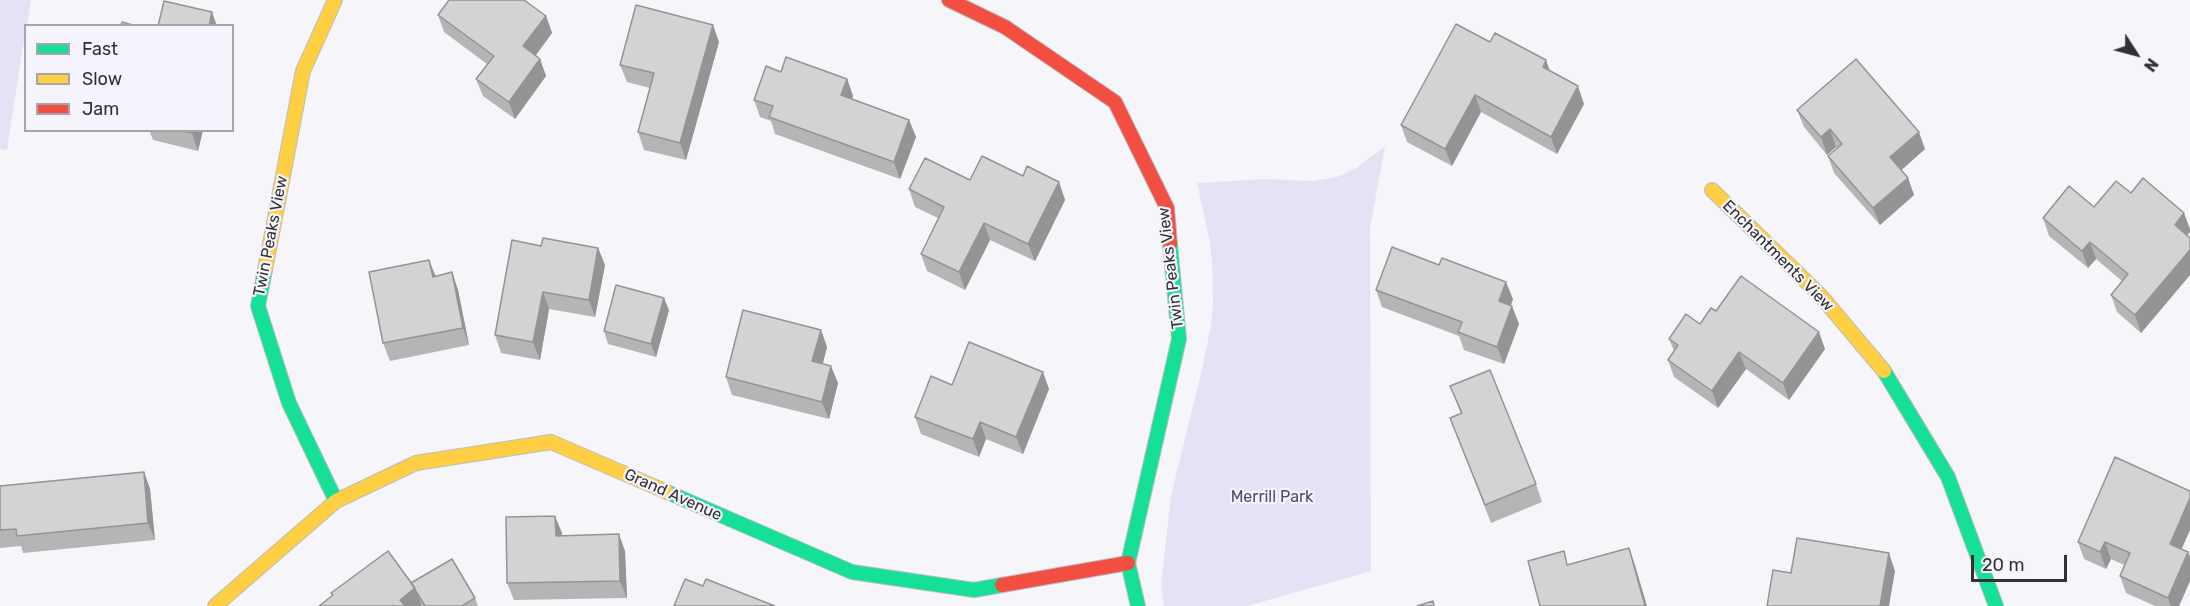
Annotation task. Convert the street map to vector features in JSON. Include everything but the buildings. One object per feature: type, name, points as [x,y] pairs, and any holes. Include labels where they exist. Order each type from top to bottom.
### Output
[{"type":"street","name":"Twin Peaks View","points":[[335,0],[303,70],[258,306],[289,403],[336,501]]},
{"type":"street","name":"Twin Peaks View","points":[[949,0],[1005,27],[1115,102],[1167,208],[1179,339],[1128,563]]},
{"type":"street","name":"Enchantments View","points":[[1712,190],[1820,295],[1886,374],[1948,477],[1996,606]]},
{"type":"street","name":"Grand Avenue","points":[[215,606],[336,501],[417,463],[551,442],[852,572],[974,590],[1128,563]]},
{"type":"street","points":[[1128,563],[1138,606]]},
{"type":"green space","points":[[0,0],[31,0],[27,24],[24,24],[24,39],[7,150],[0,149]]},
{"type":"green space","name":"Merrill Park","points":[[1385,146],[1370,228],[1371,571],[1247,606],[1164,606],[1161,584],[1171,496],[1203,365],[1213,305],[1210,243],[1197,183],[1264,179],[1312,181],[1337,177],[1356,168]]},
{"type":"traffic: fast","points":[[1138,606],[1128,563],[1179,339],[1170,244]]},
{"type":"traffic: fast","points":[[265,270],[258,306],[289,403],[336,501]]},
{"type":"traffic: fast","points":[[1884,371],[1948,477],[1996,606]]},
{"type":"traffic: fast","points":[[667,492],[852,572],[974,590],[1002,585]]},
{"type":"traffic: slow","points":[[265,270],[303,71],[335,0]]},
{"type":"traffic: slow","points":[[1712,190],[1820,295],[1884,371]]},
{"type":"traffic: slow","points":[[215,606],[336,501],[416,463],[551,442],[667,492]]},
{"type":"traffic: jam","points":[[949,0],[1005,27],[1115,102],[1167,208],[1170,244]]},
{"type":"traffic: jam","points":[[1002,585],[1128,563]]}]
